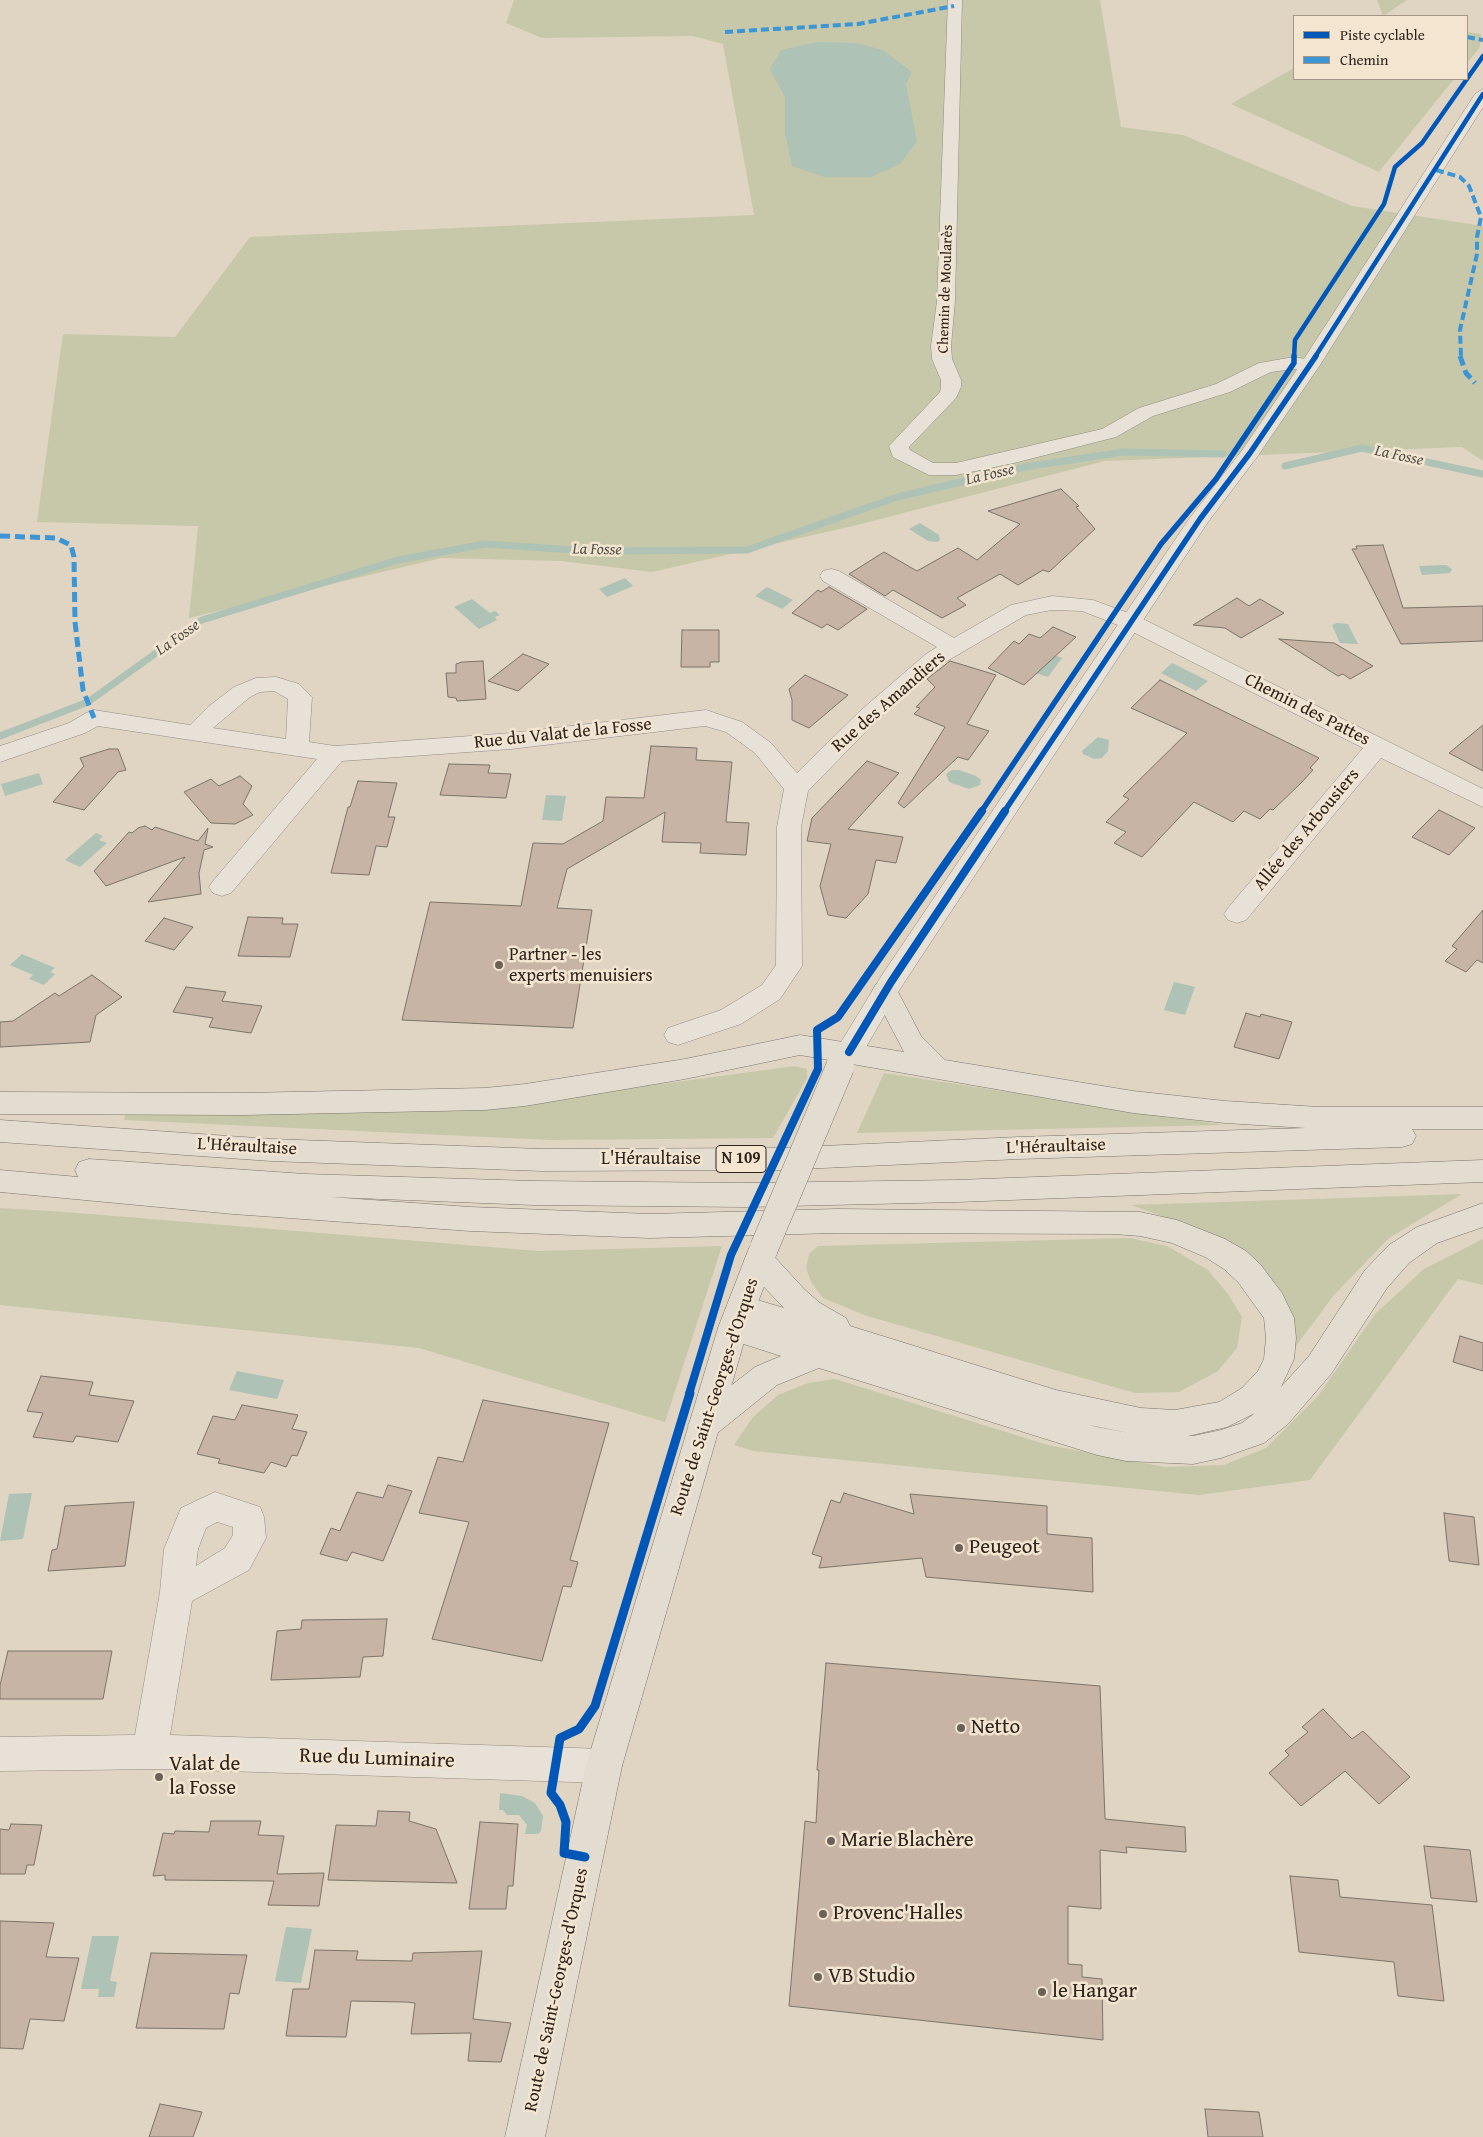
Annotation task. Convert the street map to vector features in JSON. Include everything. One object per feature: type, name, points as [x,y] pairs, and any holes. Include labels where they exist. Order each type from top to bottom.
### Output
[{"type":"main road","points":[[885,991],[911,1043],[938,1069]]},
{"type":"main road","points":[[0,1104],[243,1104],[485,1099],[525,1096],[685,1069],[800,1045],[844,1060],[938,1069],[1133,1102],[1225,1112],[1319,1118],[1483,1118]]},
{"type":"main road","name":"Route de Saint-Georges-d'Orques","points":[[525,2137],[604,1766],[704,1424],[737,1318],[844,1060]]},
{"type":"main road","name":"L'Héraultaise","points":[[0,1131],[271,1150],[542,1160],[779,1159],[1019,1148],[1483,1132]]},
{"type":"main road","name":"L'Héraultaise","points":[[0,1164],[305,1185],[533,1193],[737,1195],[957,1191],[1483,1171]]},
{"type":"main road","points":[[0,1181],[233,1202],[470,1219],[650,1226],[837,1221],[1114,1222],[1150,1226],[1177,1232],[1196,1239],[1234,1260],[1249,1273],[1271,1302],[1278,1318],[1281,1338],[1279,1359],[1269,1380],[1253,1398],[1227,1413],[1202,1420],[1175,1424],[1117,1418],[1056,1404],[860,1341],[817,1331],[737,1318]]},
{"type":"main road","points":[[737,1318],[820,1354],[1097,1441],[1126,1447],[1159,1450],[1193,1450],[1253,1433],[1277,1414],[1320,1365],[1376,1278],[1399,1254],[1427,1235],[1483,1215]]},
{"type":"main road","points":[[762,1254],[794,1299],[809,1312],[860,1341]]},
{"type":"main road","points":[[704,1424],[766,1376],[820,1354]]},
{"type":"street","name":"Chemin de Moularès","points":[[955,0],[953,12],[946,301],[941,346],[942,359],[951,388],[949,394],[899,446],[900,453],[929,469],[956,469],[1014,458],[1109,433],[1146,412],[1223,388],[1266,367],[1294,363],[1310,365]]},
{"type":"street","name":"Route de Saint-Georges-d'Orques","points":[[844,1060],[885,991],[1200,519],[1233,477],[1310,365],[1483,94]]},
{"type":"street","points":[[831,576],[953,647]]},
{"type":"street","name":"Rue des Amandiers","points":[[796,788],[868,716],[934,659],[1019,610],[1052,603],[1085,605],[1131,622]]},
{"type":"street","name":"Chemin des Pattes","points":[[1131,622],[1483,799]]},
{"type":"street","points":[[194,734],[217,711],[242,692],[256,685],[276,684],[291,689],[300,697],[297,749]]},
{"type":"street","name":"Rue du Valat de la Fosse","points":[[0,754],[77,728],[94,718],[335,754],[511,741],[706,718],[734,727],[763,748],[796,788]]},
{"type":"street","name":"Allée des Arbousiers","points":[[1238,914],[1378,746]]},
{"type":"street","points":[[222,887],[335,754]]},
{"type":"street","points":[[678,1035],[731,1016],[771,992],[789,966],[789,827],[796,788]]},
{"type":"street","points":[[150,1752],[177,1592]]},
{"type":"street","name":"Rue du Luminaire","points":[[0,1754],[150,1752],[604,1766]]},
{"type":"shaded area","points":[[514,0],[1100,0],[1121,127],[1183,135],[1352,206],[1483,226],[1483,461],[1462,447],[1105,461],[857,525],[652,572],[561,561],[441,558],[189,618],[198,526],[37,522],[63,334],[175,337],[250,237],[754,215],[723,44],[693,36],[542,38],[506,23]]},
{"type":"shaded area","points":[[1377,0],[1407,0],[1384,15],[1383,15]]},
{"type":"shaded area","points":[[1468,32],[1481,34],[1480,47],[1468,62]]},
{"type":"shaded area","points":[[818,42],[855,43],[883,50],[912,72],[906,84],[917,141],[900,164],[871,177],[825,177],[792,166],[785,133],[785,97],[770,69],[781,50]]},
{"type":"shaded area","points":[[1293,69],[1293,80],[1453,80],[1379,172],[1231,104]]},
{"type":"shaded area","points":[[920,523],[939,535],[940,540],[937,542],[928,541],[909,529]]},
{"type":"shaded area","points":[[1446,565],[1452,569],[1450,573],[1422,575],[1419,566]]},
{"type":"shaded area","points":[[625,578],[633,586],[607,597],[599,589]]},
{"type":"shaded area","points":[[767,587],[793,600],[782,609],[755,596]]},
{"type":"shaded area","points":[[472,599],[490,613],[495,611],[500,615],[495,617],[497,620],[479,629],[454,607]]},
{"type":"shaded area","points":[[1337,623],[1348,624],[1358,644],[1340,643],[1332,625]]},
{"type":"shaded area","points":[[1048,653],[1062,658],[1048,677],[1033,672]]},
{"type":"shaded area","points":[[1172,663],[1208,681],[1196,691],[1161,673]]},
{"type":"shaded area","points":[[1098,737],[1109,740],[1108,751],[1102,758],[1094,759],[1083,754],[1082,751]]},
{"type":"shaded area","points":[[952,770],[959,770],[976,776],[981,780],[980,785],[969,789],[949,782],[946,774]]},
{"type":"shaded area","points":[[39,773],[43,784],[5,796],[1,784]]},
{"type":"shaded area","points":[[546,795],[566,796],[562,821],[542,820]]},
{"type":"shaded area","points":[[96,833],[103,836],[99,840],[107,843],[80,867],[65,860]]},
{"type":"shaded area","points":[[22,954],[55,968],[50,972],[55,974],[44,985],[29,979],[33,975],[10,965]]},
{"type":"shaded area","points":[[1174,982],[1195,987],[1185,1015],[1164,1010]]},
{"type":"shaded area","points":[[795,1066],[807,1069],[807,1078],[773,1138],[550,1140],[124,1120],[126,1113],[412,1112],[490,1107]]},
{"type":"shaded area","points":[[884,1073],[1225,1125],[857,1133]]},
{"type":"shaded area","points":[[1462,1194],[1389,1238],[1334,1295],[1279,1369],[1287,1327],[1192,1227],[1131,1205]]},
{"type":"shaded area","points":[[0,1208],[539,1251],[722,1246],[665,1422],[419,1348],[0,1305]]},
{"type":"shaded area","points":[[1130,1238],[1167,1246],[1208,1270],[1228,1294],[1242,1317],[1237,1348],[1218,1371],[1179,1392],[1135,1393],[867,1316],[823,1298],[811,1282],[806,1268],[809,1254],[818,1246]]},
{"type":"shaded area","points":[[1483,1239],[1483,1285],[1458,1279],[1310,1480],[1199,1495],[753,1451],[734,1445],[753,1417],[778,1395],[808,1383],[835,1379],[1048,1445],[1165,1467],[1224,1465],[1266,1448],[1318,1396],[1375,1314],[1424,1269]]},
{"type":"shaded area","points":[[237,1371],[284,1380],[277,1399],[229,1390]]},
{"type":"shaded area","points":[[32,1493],[23,1539],[0,1541],[9,1494]]},
{"type":"shaded area","points":[[500,1793],[522,1796],[535,1803],[543,1816],[541,1831],[538,1834],[525,1834],[527,1825],[519,1815],[507,1815],[503,1810],[499,1810]]},
{"type":"shaded area","points":[[286,1927],[312,1929],[301,1983],[275,1981]]},
{"type":"shaded area","points":[[92,1936],[119,1936],[110,1981],[117,1982],[114,1997],[98,1997],[99,1989],[81,1989]]},
{"type":"building","points":[[1061,489],[1079,506],[1076,507],[1095,529],[1049,572],[1043,570],[1018,585],[1000,574],[957,598],[966,605],[942,618],[893,590],[885,596],[849,574],[884,552],[917,571],[958,548],[977,560],[1020,524],[988,511]]},
{"type":"building","points":[[1383,545],[1403,608],[1483,606],[1483,641],[1401,644],[1352,549],[1357,549],[1356,546]]},
{"type":"building","points":[[829,587],[867,609],[838,630],[827,624],[822,628],[792,613],[818,590],[821,592]]},
{"type":"building","points":[[1237,598],[1249,606],[1260,599],[1284,613],[1241,638],[1225,628],[1193,625]]},
{"type":"building","points":[[1053,627],[1076,637],[1024,685],[988,668],[1014,641],[1019,644],[1029,634],[1040,638]]},
{"type":"building","points":[[682,630],[719,630],[719,662],[710,662],[710,667],[681,667]]},
{"type":"building","points":[[1279,639],[1334,643],[1373,666],[1350,679],[1343,674],[1338,676]]},
{"type":"building","points":[[523,654],[549,664],[518,691],[488,681]]},
{"type":"building","points":[[483,661],[486,699],[457,701],[456,698],[448,697],[446,673],[456,673],[456,664],[462,662]]},
{"type":"building","points":[[950,661],[996,675],[967,724],[989,731],[968,760],[958,757],[904,808],[898,803],[945,727],[914,714],[920,708],[916,707],[935,687],[927,679]]},
{"type":"building","points":[[805,675],[848,695],[809,728],[792,720],[792,700],[789,689]]},
{"type":"building","points":[[1160,680],[1319,758],[1310,768],[1313,770],[1301,783],[1273,810],[1270,809],[1260,819],[1244,811],[1233,822],[1194,802],[1142,857],[1114,843],[1126,832],[1106,822],[1129,799],[1123,796],[1187,733],[1131,708]]},
{"type":"building","points":[[1483,725],[1483,771],[1449,753]]},
{"type":"building","name":"Partner - les experts menuisiers","points":[[651,746],[697,748],[696,760],[732,762],[726,822],[749,823],[746,855],[700,853],[701,843],[662,842],[665,812],[567,869],[557,908],[592,910],[573,1028],[402,1020],[430,902],[521,906],[533,843],[563,844],[603,821],[606,797],[644,798]]},
{"type":"building","points":[[109,749],[118,749],[126,770],[118,772],[84,810],[53,802],[84,766],[80,758]]},
{"type":"building","points":[[867,761],[899,773],[848,829],[903,837],[896,863],[876,860],[868,894],[846,918],[828,915],[820,886],[831,844],[807,841],[812,818]]},
{"type":"building","points":[[449,764],[490,765],[488,773],[511,774],[506,798],[440,795]]},
{"type":"building","points":[[240,776],[252,786],[243,804],[253,815],[235,824],[211,823],[184,792],[211,779],[219,786]]},
{"type":"building","points":[[358,781],[397,783],[388,817],[395,817],[387,847],[376,846],[369,875],[331,873],[348,807],[350,807]]},
{"type":"building","points":[[1439,810],[1475,828],[1449,855],[1412,837]]},
{"type":"building","points":[[145,826],[152,830],[155,827],[198,841],[208,828],[205,844],[213,847],[204,850],[199,873],[201,894],[148,902],[185,857],[106,886],[94,871],[129,832],[132,833],[138,828]]},
{"type":"building","points":[[1483,910],[1483,963],[1477,960],[1466,972],[1445,961],[1457,949],[1452,946]]},
{"type":"building","points":[[248,917],[283,918],[282,924],[298,924],[290,957],[238,956]]},
{"type":"building","points":[[164,918],[193,927],[174,950],[145,941]]},
{"type":"building","points":[[92,975],[122,997],[96,1015],[90,1042],[0,1047],[0,1022],[13,1021],[55,993],[59,996]]},
{"type":"building","points":[[186,987],[226,992],[222,1001],[262,1006],[251,1033],[209,1027],[213,1018],[173,1012]]},
{"type":"building","points":[[1246,1013],[1260,1017],[1261,1014],[1292,1022],[1279,1059],[1234,1047]]},
{"type":"building","points":[[1460,1336],[1483,1343],[1483,1371],[1453,1362]]},
{"type":"building","points":[[41,1376],[93,1382],[89,1395],[134,1401],[118,1442],[76,1436],[73,1442],[33,1437],[43,1413],[27,1411]]},
{"type":"building","points":[[483,1400],[609,1423],[570,1560],[578,1562],[571,1587],[563,1586],[542,1661],[432,1639],[469,1522],[419,1513],[438,1457],[463,1462]]},
{"type":"building","points":[[242,1405],[298,1415],[292,1429],[307,1432],[297,1456],[292,1455],[286,1467],[271,1462],[264,1473],[218,1463],[220,1459],[197,1454],[213,1416],[235,1420]]},
{"type":"building","points":[[388,1485],[412,1491],[383,1561],[352,1552],[347,1561],[320,1554],[331,1528],[340,1531],[357,1492],[383,1498]]},
{"type":"building","name":"Peugeot","points":[[844,1493],[914,1514],[910,1494],[1047,1506],[1047,1534],[1092,1538],[1093,1592],[926,1577],[922,1558],[819,1568],[822,1557],[812,1554],[831,1500],[840,1503]]},
{"type":"building","points":[[134,1502],[125,1566],[48,1571],[52,1550],[57,1549],[65,1506]]},
{"type":"building","points":[[1444,1513],[1474,1517],[1479,1565],[1449,1561]]},
{"type":"building","points":[[387,1619],[383,1656],[363,1657],[360,1677],[271,1680],[277,1631],[301,1629],[302,1620]]},
{"type":"building","points":[[8,1651],[112,1651],[103,1699],[0,1699],[0,1685]]},
{"type":"building","points":[[826,1663],[1100,1686],[1105,1819],[1185,1827],[1186,1852],[1126,1847],[1127,1853],[1100,1850],[1101,1909],[1068,1906],[1068,1964],[1082,1965],[1082,1977],[1102,1979],[1103,2040],[789,2006],[805,1821],[816,1823],[819,1770],[817,1770]]},
{"type":"building","points":[[1323,1709],[1352,1739],[1363,1731],[1410,1777],[1379,1804],[1345,1771],[1301,1806],[1269,1773],[1289,1755],[1285,1751],[1308,1732],[1302,1727]]},
{"type":"building","points":[[378,1811],[410,1812],[409,1821],[436,1829],[457,1883],[328,1880],[336,1825],[376,1826]]},
{"type":"building","points":[[211,1821],[261,1821],[258,1835],[284,1836],[277,1874],[324,1873],[319,1906],[268,1905],[274,1881],[165,1880],[165,1875],[153,1876],[163,1833],[174,1834],[175,1831],[209,1832]]},
{"type":"building","points":[[480,1822],[518,1824],[513,1886],[508,1886],[506,1909],[469,1909]]},
{"type":"building","points":[[11,1824],[42,1825],[34,1865],[27,1865],[25,1874],[0,1874],[0,1829],[9,1830]]},
{"type":"building","points":[[1424,1846],[1470,1850],[1477,1902],[1431,1898]]},
{"type":"building","points":[[1290,1876],[1338,1880],[1340,1897],[1432,1905],[1444,2001],[1398,1996],[1394,1962],[1299,1952]]},
{"type":"building","points":[[0,1921],[54,1923],[46,1957],[79,1958],[64,2021],[30,2019],[23,2049],[0,2048]]},
{"type":"building","points":[[315,1950],[358,1951],[356,1960],[412,1961],[413,1953],[482,1951],[473,2019],[511,2023],[501,2062],[468,2061],[471,2033],[411,2034],[415,2003],[351,2001],[346,2037],[286,2036],[293,1989],[309,1989]]},
{"type":"building","points":[[151,1953],[247,1955],[239,1994],[230,1993],[224,2029],[136,2028]]},
{"type":"building","points":[[160,2104],[202,2112],[193,2137],[149,2137]]},
{"type":"building","points":[[1205,2109],[1259,2112],[1263,2137],[1208,2137]]},
{"type":"waterway","name":"La Fosse","points":[[1285,466],[1362,448],[1483,474]]},
{"type":"waterway","name":"La Fosse","points":[[0,736],[88,702],[202,620],[398,560],[485,544],[589,551],[747,550],[897,497],[1025,467],[1123,452],[1223,454]]},
{"type":"marked path","points":[[725,32],[858,24],[954,6]]},
{"type":"marked path","points":[[1468,37],[1483,40]]},
{"type":"marked path","points":[[1436,170],[1460,177],[1469,186],[1481,217],[1477,237],[1477,254],[1460,330],[1460,355],[1466,373],[1475,383]]},
{"type":"marked path","points":[[0,536],[56,538],[71,545],[74,557],[75,622],[83,690],[94,718]]},
{"type":"cycle path","points":[[1468,77],[1483,56]]},
{"type":"cycle path","points":[[585,1857],[564,1853],[566,1822],[560,1805],[551,1793],[560,1738],[579,1729],[595,1706],[731,1255],[818,1069],[817,1030],[838,1017],[964,838],[1161,544],[1216,479],[1294,363],[1295,340],[1384,204],[1395,167],[1422,143],[1466,80]]},
{"type":"cycle path","points":[[849,1052],[891,982],[1095,675],[1200,519],[1250,453],[1310,365],[1483,94]]},
{"type":"place","name":"Partner - les experts menuisiers","points":[[499,965]]},
{"type":"place","name":"Peugeot","points":[[959,1548]]},
{"type":"place","name":"Netto","points":[[961,1728]]},
{"type":"place","name":"Valat de la Fosse","points":[[159,1777]]},
{"type":"place","name":"Marie Blachère","points":[[831,1841]]},
{"type":"place","name":"Provenc'Halles","points":[[823,1914]]},
{"type":"place","name":"VB Studio","points":[[818,1977]]},
{"type":"place","name":"le Hangar","points":[[1042,1992]]}]
